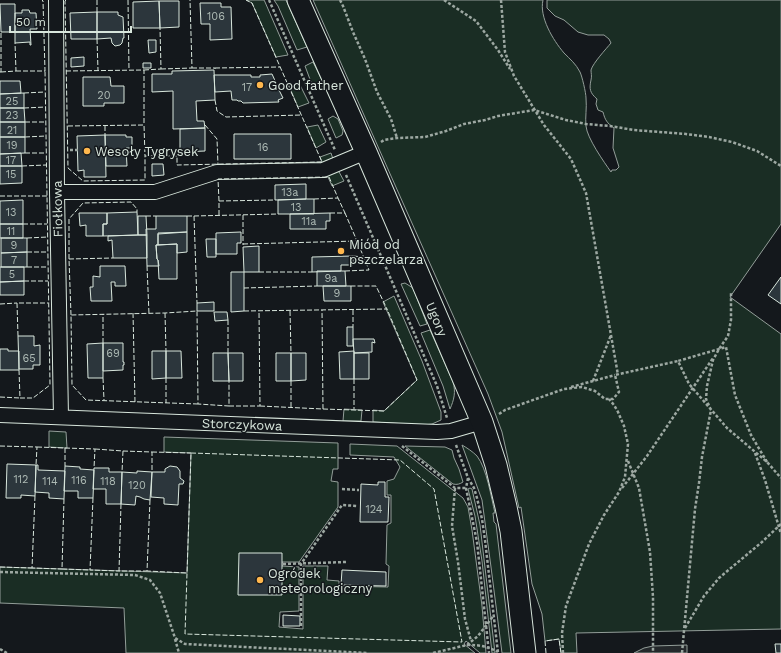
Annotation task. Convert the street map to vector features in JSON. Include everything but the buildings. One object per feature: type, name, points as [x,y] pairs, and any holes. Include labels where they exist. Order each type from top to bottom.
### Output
[{"type":"street","name":"Fiołkowa","points":[[56,0],[57,192],[61,417]]},
{"type":"street","name":"Ugory","points":[[298,0],[366,152],[482,422],[496,465],[511,531],[525,653]]},
{"type":"street","points":[[57,192],[155,192],[217,172],[323,170],[366,152]]},
{"type":"street","name":"Storczykowa","points":[[0,415],[437,432],[451,431],[482,422]]},
{"type":"path","points":[[269,0],[437,386],[446,414]]},
{"type":"path","points":[[340,0],[397,138]]},
{"type":"path","points":[[444,0],[476,21],[498,50],[544,125],[571,159],[586,193],[611,335],[619,392],[613,399],[605,399],[594,391],[582,387],[564,389]]},
{"type":"path","points":[[501,0],[504,52],[514,76]]},
{"type":"path","points":[[366,152],[384,140],[425,137],[464,124],[534,110],[566,120],[586,124],[686,134],[732,142],[757,151],[781,166]]},
{"type":"path","points":[[563,653],[562,634],[566,606],[589,544],[604,515],[619,492],[647,456],[728,336],[731,320],[731,292]]},
{"type":"path","points":[[593,381],[611,335]]},
{"type":"path","points":[[482,422],[505,410],[564,389],[678,361],[726,347],[735,395],[751,435],[767,462],[781,478]]},
{"type":"path","points":[[682,653],[695,509],[702,457],[711,410],[706,399],[707,386],[713,360],[719,349]]},
{"type":"path","points":[[678,361],[689,384],[711,410],[727,428],[767,462]]},
{"type":"path","points":[[609,399],[618,412],[624,426],[628,444],[625,477],[619,492]]},
{"type":"path","points":[[396,442],[455,488],[466,488]]},
{"type":"path","points":[[454,442],[468,478],[474,488],[482,519],[486,540],[498,652]]},
{"type":"path","points":[[755,453],[780,525],[781,534]]},
{"type":"path","points":[[627,460],[639,488],[650,552],[653,597],[653,653]]},
{"type":"path","points":[[468,478],[466,488],[477,542],[489,653]]},
{"type":"path","points":[[455,488],[452,526],[465,619],[471,641]]},
{"type":"path","points":[[342,489],[359,490]]},
{"type":"path","points":[[301,626],[301,564],[342,505],[357,506]]},
{"type":"path","points":[[684,630],[704,596],[719,578],[780,525]]},
{"type":"path","points":[[283,564],[346,562]]},
{"type":"path","points":[[0,572],[135,575],[150,580],[160,593],[179,653]]},
{"type":"path","points":[[467,645],[478,636],[494,615]]},
{"type":"path","points":[[175,638],[185,644],[367,653]]},
{"type":"path","points":[[433,653],[467,645],[481,645],[498,652]]},
{"type":"path","points":[[0,649],[7,653]]},
{"type":"green space","points":[[246,0],[264,0],[288,55],[276,57],[252,3]]},
{"type":"green space","points":[[274,0],[286,0],[307,47],[297,50]]},
{"type":"green space","points":[[313,0],[543,0],[543,14],[551,35],[564,53],[575,64],[581,74],[586,96],[587,131],[596,150],[611,172],[619,167],[613,148],[614,128],[607,121],[603,112],[598,110],[596,104],[597,99],[591,93],[590,86],[592,67],[611,43],[604,35],[588,35],[578,32],[564,20],[555,16],[547,8],[547,0],[781,0],[781,224],[730,297],[781,334],[781,629],[576,633],[577,653],[561,653],[559,639],[545,641],[542,614],[532,584],[521,507],[519,508],[502,432],[488,394]]},
{"type":"green space","points":[[313,62],[325,86],[314,90],[305,66]]},
{"type":"green space","points":[[299,83],[309,103],[298,107],[289,86]]},
{"type":"green space","points":[[333,116],[338,119],[343,131],[342,135],[336,138],[328,119]]},
{"type":"green space","points":[[318,125],[326,142],[316,148],[307,127]]},
{"type":"green space","points":[[331,153],[333,159],[322,164],[231,167],[228,165],[322,162],[320,157]]},
{"type":"green space","points":[[338,170],[344,181],[332,186],[328,177],[308,178],[317,176]]},
{"type":"green space","points":[[405,283],[413,288],[427,324],[420,326],[401,284]]},
{"type":"green space","points":[[394,296],[422,361],[441,412],[441,420],[432,424],[424,425],[373,422],[373,410],[384,411],[417,380],[383,302]]},
{"type":"green space","points":[[430,330],[453,382],[454,396],[450,409],[443,386],[421,333]]},
{"type":"green space","points":[[344,409],[362,410],[361,421],[343,421]]},
{"type":"green space","points":[[49,431],[66,432],[67,448],[49,447]]},
{"type":"green space","points":[[164,437],[338,443],[338,469],[333,469],[331,481],[338,482],[338,507],[299,562],[282,562],[282,566],[299,567],[299,611],[280,612],[279,627],[303,629],[303,566],[328,566],[327,580],[339,581],[339,586],[388,587],[389,566],[386,564],[387,525],[391,523],[391,495],[387,495],[387,481],[394,479],[400,467],[394,457],[350,455],[350,444],[397,446],[463,498],[468,507],[482,606],[486,653],[480,653],[466,641],[464,644],[475,653],[126,653],[124,608],[0,603],[0,567],[187,573],[191,453],[164,452]]},
{"type":"green space","points":[[462,445],[477,456],[486,476],[490,491],[495,513],[493,513],[494,522],[496,524],[511,653],[502,653],[482,500]]},
{"type":"green space","points":[[405,446],[445,447],[452,450],[463,482],[453,484]]},
{"type":"green space","points":[[468,489],[472,489],[480,525],[495,653],[492,653],[482,561],[475,516]]},
{"type":"shaded area","points":[[687,645],[687,653],[634,653],[644,648],[653,646]]},
{"type":"fence","points":[[16,71],[45,71],[42,0]]},
{"type":"fence","points":[[66,0],[68,168],[83,181],[145,180],[145,156],[177,156],[177,165],[322,162],[252,3],[246,0]]},
{"type":"fence","points":[[97,0],[97,12]]},
{"type":"fence","points":[[128,0],[129,70]]},
{"type":"fence","points":[[161,69],[192,68],[190,0]]},
{"type":"fence","points":[[144,70],[161,69],[160,28]]},
{"type":"fence","points":[[0,72],[1,32]]},
{"type":"fence","points":[[97,39],[98,70]]},
{"type":"fence","points":[[1,72],[16,71],[15,43]]},
{"type":"fence","points":[[215,68],[280,67]]},
{"type":"fence","points":[[192,68],[215,69]]},
{"type":"fence","points":[[66,71],[144,70],[144,125]]},
{"type":"fence","points":[[19,370],[20,398],[33,398],[50,385],[45,71]]},
{"type":"fence","points":[[24,93],[45,92]]},
{"type":"fence","points":[[215,100],[217,111],[226,117],[302,115]]},
{"type":"fence","points":[[24,108],[46,107]]},
{"type":"fence","points":[[25,122],[46,122]]},
{"type":"fence","points":[[68,126],[144,125],[145,156]]},
{"type":"fence","points":[[205,125],[217,139],[218,165]]},
{"type":"fence","points":[[105,126],[105,135]]},
{"type":"fence","points":[[25,137],[46,136]]},
{"type":"fence","points":[[25,153],[46,153]]},
{"type":"fence","points":[[22,166],[46,165]]},
{"type":"fence","points":[[219,201],[218,179],[329,177],[338,198],[314,199]]},
{"type":"fence","points":[[0,196],[47,196]]},
{"type":"fence","points":[[330,213],[345,213],[338,198]]},
{"type":"fence","points":[[219,215],[219,201],[275,200]]},
{"type":"fence","points":[[69,259],[69,219],[83,203],[131,202],[137,209],[137,212]]},
{"type":"fence","points":[[243,244],[357,241],[345,213]]},
{"type":"fence","points":[[194,216],[278,214]]},
{"type":"fence","points":[[243,215],[243,245]]},
{"type":"fence","points":[[146,216],[156,216]]},
{"type":"fence","points":[[187,216],[194,216],[197,303]]},
{"type":"fence","points":[[23,224],[47,224]]},
{"type":"fence","points":[[27,238],[48,237]]},
{"type":"fence","points":[[345,271],[369,270],[357,241]]},
{"type":"fence","points":[[27,252],[47,252]]},
{"type":"fence","points":[[353,256],[363,257]]},
{"type":"fence","points":[[71,315],[69,259],[113,258]]},
{"type":"fence","points":[[147,266],[149,314]]},
{"type":"fence","points":[[27,267],[48,267]]},
{"type":"fence","points":[[259,272],[312,272]]},
{"type":"fence","points":[[24,281],[48,281]]},
{"type":"fence","points":[[244,288],[317,286]]},
{"type":"fence","points":[[244,311],[387,309],[376,286],[351,286]]},
{"type":"fence","points":[[0,304],[17,303]]},
{"type":"fence","points":[[18,336],[17,303],[48,303]]},
{"type":"fence","points":[[323,409],[384,411],[417,380],[387,309]]},
{"type":"fence","points":[[260,406],[323,409],[322,310]]},
{"type":"fence","points":[[353,310],[353,327]]},
{"type":"fence","points":[[198,404],[86,400],[72,385],[71,315],[197,311],[198,404],[229,406],[229,381]]},
{"type":"fence","points":[[229,406],[260,406],[259,311]]},
{"type":"fence","points":[[290,311],[291,353]]},
{"type":"fence","points":[[133,313],[135,402]]},
{"type":"fence","points":[[165,313],[166,351]]},
{"type":"fence","points":[[103,314],[103,343]]},
{"type":"fence","points":[[228,320],[228,353]]},
{"type":"fence","points":[[103,378],[104,400]]},
{"type":"fence","points":[[166,378],[166,403]]},
{"type":"fence","points":[[354,379],[354,409]]},
{"type":"fence","points":[[291,381],[291,407]]},
{"type":"fence","points":[[0,397],[20,398]]},
{"type":"fence","points":[[0,446],[37,447],[36,465]]},
{"type":"fence","points":[[37,447],[65,448],[65,466]]},
{"type":"fence","points":[[65,448],[95,449],[94,468]]},
{"type":"fence","points":[[95,449],[123,451],[122,472]]},
{"type":"fence","points":[[123,451],[152,452],[152,472]]},
{"type":"fence","points":[[152,452],[191,453]]},
{"type":"fence","points":[[191,453],[400,460],[434,489],[462,642],[185,634],[191,453]]},
{"type":"fence","points":[[35,496],[32,568],[62,569]]},
{"type":"fence","points":[[93,498],[90,570],[119,571]]},
{"type":"fence","points":[[64,499],[62,569],[90,570]]},
{"type":"fence","points":[[150,500],[147,571],[187,573]]},
{"type":"fence","points":[[121,504],[119,571],[147,571]]},
{"type":"fence","points":[[0,567],[32,568]]},
{"type":"fence","points":[[546,653],[545,641],[559,639],[561,653]]},
{"type":"place","name":"Good father","points":[[260,85]]},
{"type":"place","name":"Wesoły Tygrysek","points":[[87,151]]},
{"type":"place","name":"Miód od pszczelarza","points":[[341,251]]},
{"type":"place","name":"Ogródek meteorologiczny","points":[[260,580]]}]
